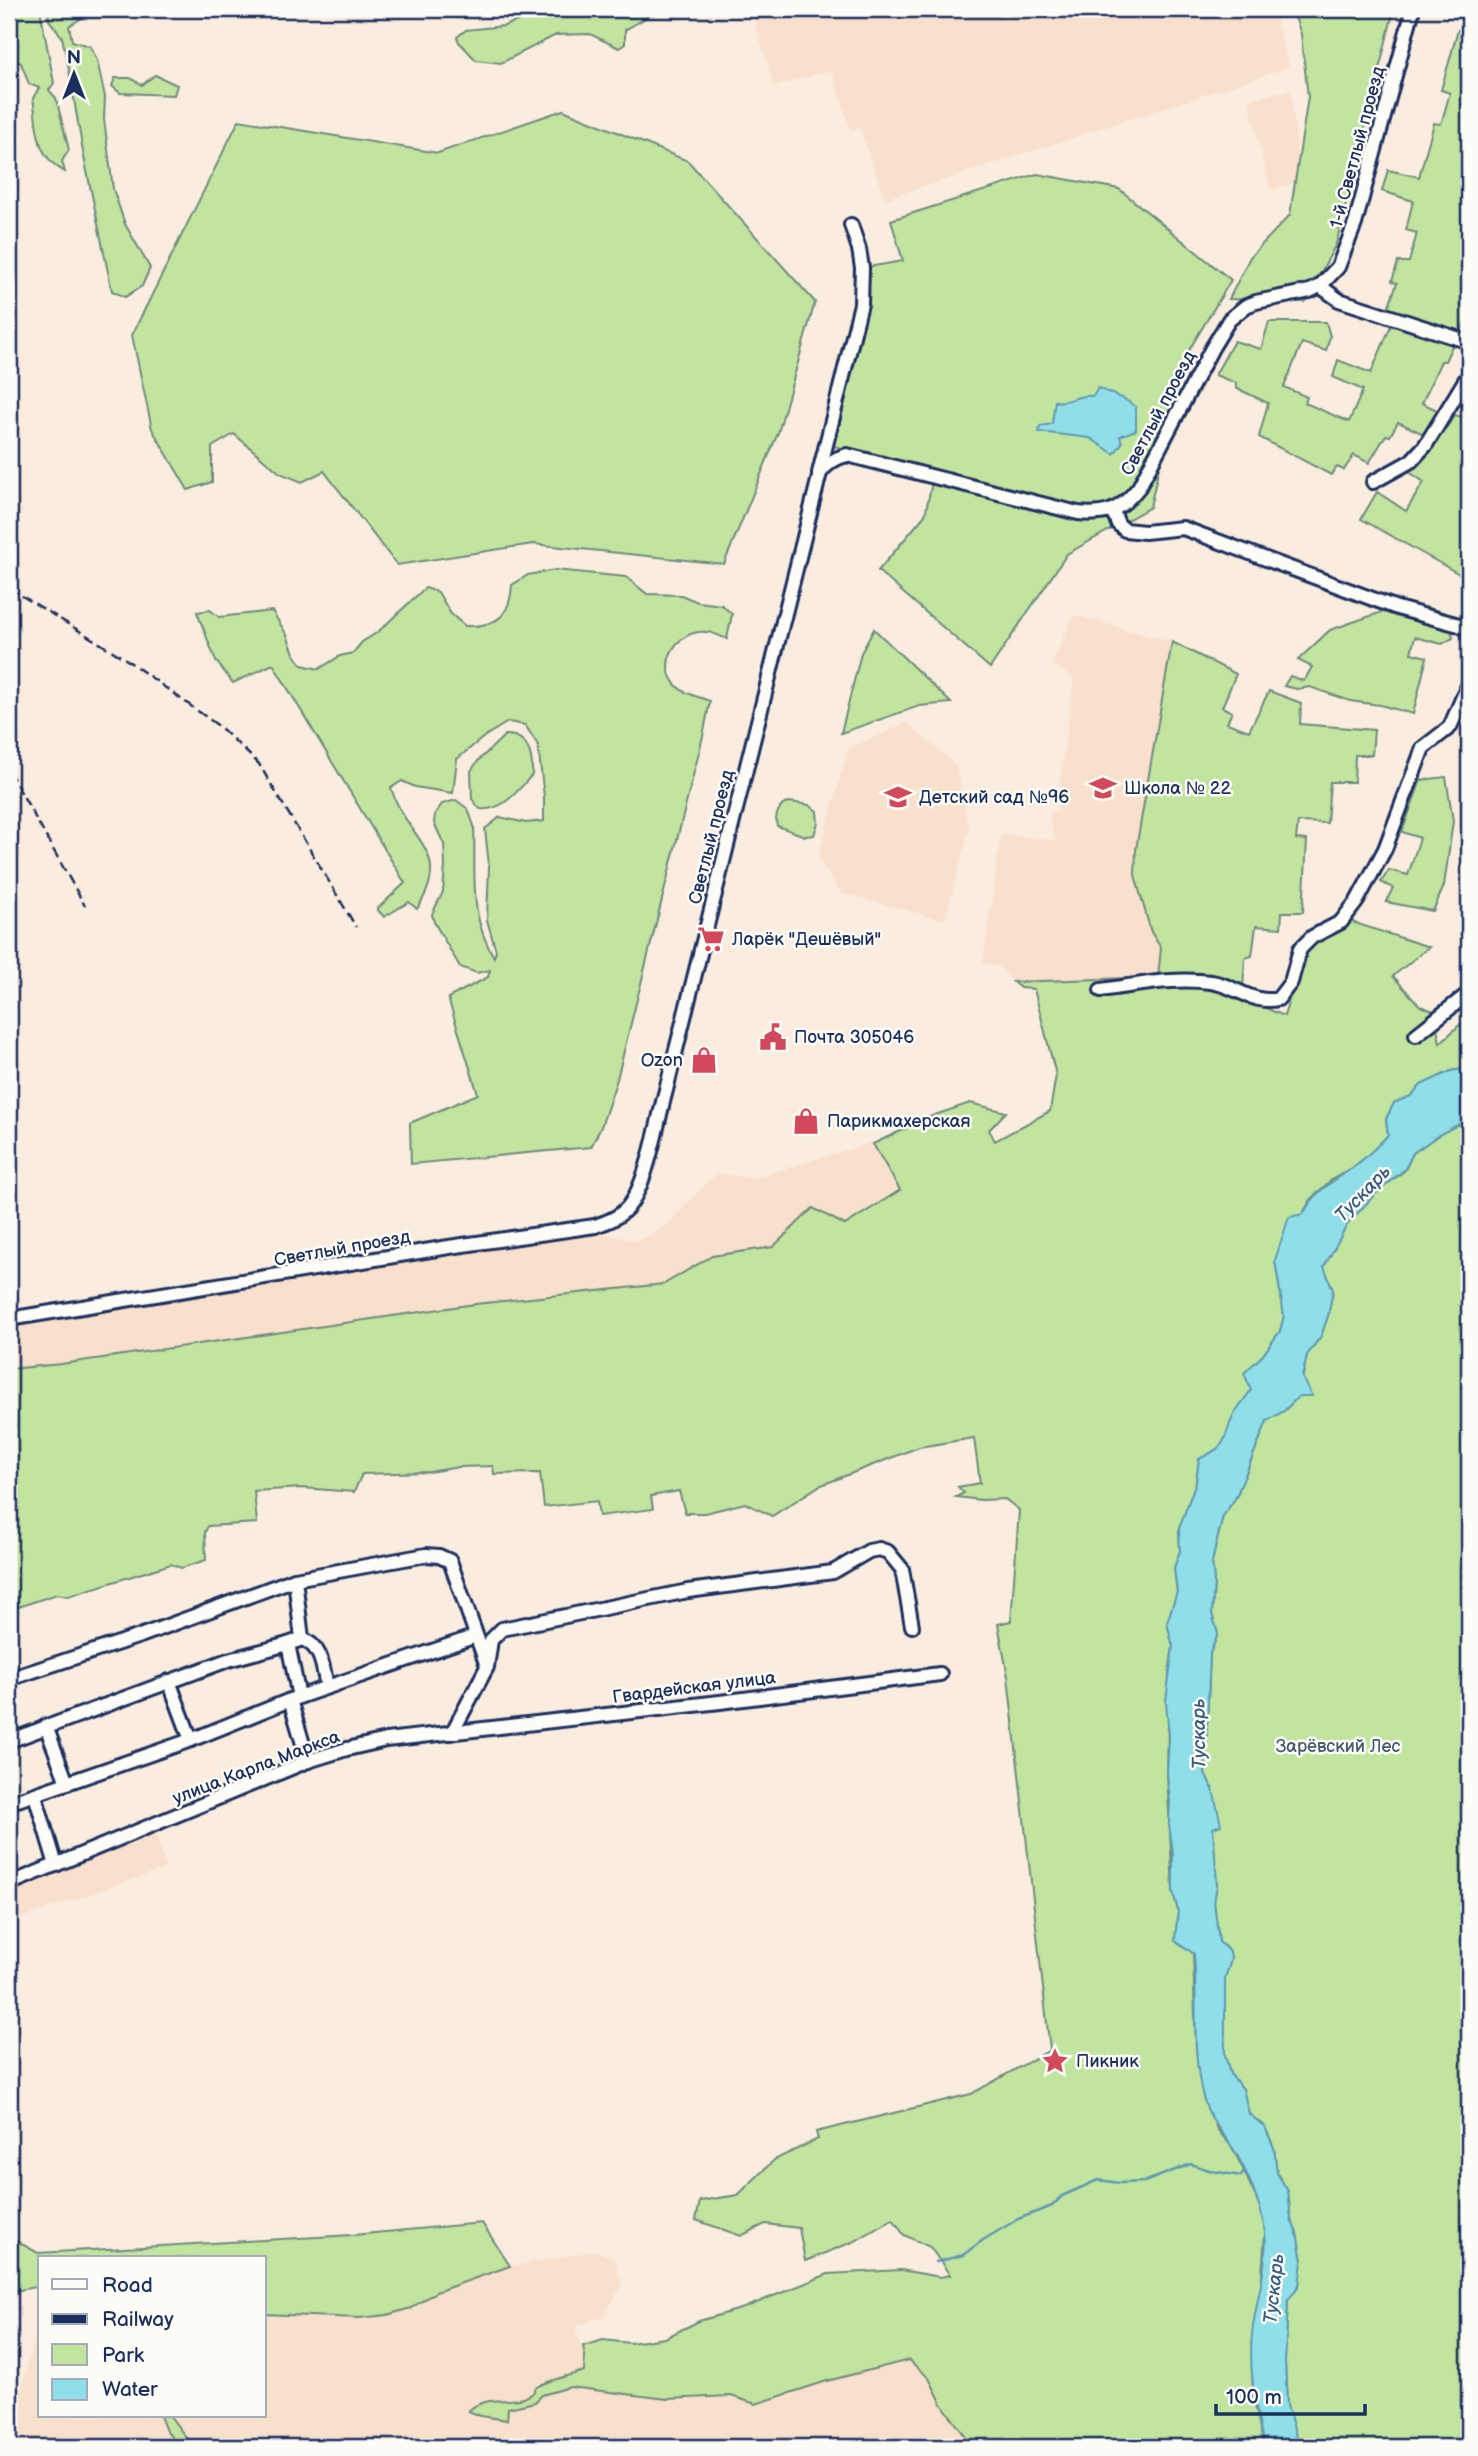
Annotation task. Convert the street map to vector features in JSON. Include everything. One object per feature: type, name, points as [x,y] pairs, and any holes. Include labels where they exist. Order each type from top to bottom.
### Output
[{"type":"street","name":"1-й Светлый проезд","points":[[1320,286],[1338,267],[1350,241],[1413,9]]},
{"type":"street","points":[[816,483],[861,304],[862,268],[851,225]]},
{"type":"street","points":[[1320,286],[1339,300],[1469,342]]},
{"type":"street","name":"Светлый проезд","points":[[9,1319],[595,1226],[626,1210],[641,1185],[662,1106],[820,472],[827,464],[847,455],[1078,513],[1095,515],[1113,511],[1128,501],[1139,487],[1229,320],[1246,306],[1256,302],[1300,295],[1320,286]]},
{"type":"street","points":[[1373,482],[1411,461],[1425,446],[1469,374]]},
{"type":"street","points":[[1113,511],[1118,524],[1125,530],[1145,532],[1183,528],[1397,608],[1469,630]]},
{"type":"street","points":[[1101,990],[1176,980],[1213,982],[1267,1002],[1278,999],[1291,982],[1300,949],[1312,937],[1341,922],[1357,901],[1385,849],[1423,748],[1450,727],[1469,683]]},
{"type":"street","points":[[1416,1035],[1469,993]]},
{"type":"street","points":[[452,1733],[487,1667],[491,1640],[502,1629],[688,1591],[833,1572],[869,1551],[878,1549],[888,1552],[902,1569],[912,1626]]},
{"type":"street","points":[[9,1679],[140,1636],[295,1579],[426,1555],[439,1556],[450,1562],[487,1667]]},
{"type":"street","points":[[295,1579],[302,1639]]},
{"type":"street","points":[[9,1803],[191,1740],[294,1698],[476,1636]]},
{"type":"street","points":[[9,1741],[228,1660],[302,1639],[318,1650],[327,1687]]},
{"type":"street","points":[[288,1644],[294,1698],[308,1761]]},
{"type":"street","name":"Гвардейская улица","points":[[452,1733],[940,1674]]},
{"type":"street","points":[[169,1681],[191,1740]]},
{"type":"street","points":[[46,1727],[67,1783]]},
{"type":"street","name":"улица Карла Маркса","points":[[9,1884],[308,1761],[386,1741],[452,1733]]},
{"type":"street","points":[[35,1795],[56,1865]]},
{"type":"shaded area","points":[[751,9],[1273,9],[1289,67],[885,199],[860,128],[851,130],[831,70],[774,87]]},
{"type":"shaded area","points":[[1291,89],[1300,182],[1270,189],[1249,100]]},
{"type":"shaded area","name":"Школа № 22","points":[[1073,615],[1172,642],[1136,849],[1151,932],[1161,948],[1158,977],[1013,982],[1000,967],[983,963],[1001,834],[1055,840],[1050,812],[1058,811],[1074,678],[1052,665]]},
{"type":"shaded area","name":"Детский сад №96","points":[[907,723],[956,766],[969,829],[945,920],[841,893],[818,859],[848,749]]},
{"type":"shaded area","points":[[873,1142],[900,1190],[845,1225],[813,1208],[773,1247],[712,1256],[664,1284],[475,1304],[61,1365],[9,1369],[9,1325],[418,1259],[600,1233],[638,1241],[665,1227],[709,1180],[719,1174],[754,1178]]},
{"type":"shaded area","points":[[156,1834],[166,1868],[9,1922],[9,1887]]},
{"type":"shaded area","points":[[596,2251],[615,2260],[622,2285],[604,2316],[575,2327],[585,2356],[585,2371],[667,2399],[731,2396],[756,2404],[827,2381],[909,2360],[929,2378],[942,2404],[973,2447],[9,2447],[38,2324],[38,2418],[266,2418],[266,2314],[411,2308],[436,2292],[510,2266]]},
{"type":"green space","points":[[9,9],[40,9],[54,83],[49,90],[56,98],[69,150],[62,161],[65,172],[48,158],[39,140],[33,98],[39,88],[29,84],[21,63],[9,57]]},
{"type":"green space","points":[[48,9],[80,9],[82,18],[69,26],[72,41],[90,46],[97,60],[105,97],[104,119],[113,189],[125,224],[150,268],[142,286],[125,297],[112,291],[62,37],[49,20]]},
{"type":"green space","points":[[559,9],[651,9],[647,17],[625,30],[625,44],[619,48],[590,34],[556,35],[501,63],[476,60],[457,37],[466,30],[504,26],[526,18],[546,18]]},
{"type":"green space","points":[[1292,9],[1394,9],[1336,244],[1305,302],[1229,299],[1250,257],[1290,215],[1308,97],[1301,34]]},
{"type":"green space","points":[[1469,9],[1469,313],[1460,334],[1388,308],[1397,283],[1392,281],[1398,262],[1409,262],[1417,233],[1406,230],[1413,201],[1382,191],[1388,170],[1419,177],[1434,123],[1441,124],[1450,93],[1441,90],[1458,30],[1463,31]]},
{"type":"green space","points":[[155,75],[177,85],[174,95],[120,93],[112,86],[115,78],[130,78],[142,85]]},
{"type":"green space","points":[[563,110],[688,161],[815,302],[778,433],[724,564],[533,544],[397,565],[324,471],[302,482],[280,473],[234,434],[212,447],[212,482],[188,490],[152,429],[132,335],[239,120],[438,153]]},
{"type":"green space","points":[[1037,174],[1119,189],[1231,280],[1183,360],[1150,507],[1067,554],[990,668],[878,571],[925,515],[934,473],[830,445],[840,423],[869,295],[862,268],[903,261],[891,220]]},
{"type":"green space","points":[[1269,322],[1326,322],[1330,336],[1326,351],[1302,343],[1284,387],[1307,397],[1305,403],[1349,422],[1363,390],[1333,377],[1338,360],[1371,373],[1392,323],[1453,344],[1445,361],[1441,361],[1422,403],[1441,412],[1428,436],[1398,422],[1390,436],[1386,435],[1369,463],[1354,455],[1344,470],[1337,467],[1331,475],[1259,437],[1268,403],[1236,388],[1236,383],[1215,375],[1234,341],[1261,349]]},
{"type":"green space","points":[[1455,415],[1469,419],[1469,561],[1461,575],[1361,519],[1377,492],[1406,511],[1424,482],[1408,471],[1434,446]]},
{"type":"green space","points":[[555,570],[626,577],[647,594],[681,595],[698,602],[722,605],[732,614],[727,639],[706,632],[695,633],[678,643],[669,660],[668,670],[679,688],[710,701],[617,1079],[601,1127],[591,1147],[411,1164],[410,1123],[478,1094],[448,998],[488,977],[490,970],[477,973],[460,967],[434,922],[432,914],[443,892],[445,866],[444,844],[434,823],[435,814],[442,804],[456,800],[468,809],[474,826],[477,910],[480,926],[494,957],[496,951],[487,920],[489,866],[485,829],[500,817],[526,823],[544,821],[538,745],[525,725],[508,722],[485,736],[457,759],[453,793],[415,787],[402,781],[391,788],[398,806],[424,846],[431,873],[417,909],[409,902],[384,917],[377,909],[405,883],[273,664],[233,683],[216,661],[197,612],[210,610],[219,617],[272,611],[302,665],[319,669],[340,656],[353,653],[362,642],[378,632],[425,588],[438,592],[451,614],[465,626],[485,625],[499,618],[504,612],[511,596],[512,585],[528,575]]},
{"type":"green space","points":[[1382,612],[1413,617],[1451,629],[1453,638],[1442,644],[1415,637],[1411,653],[1427,657],[1413,714],[1380,705],[1350,701],[1310,687],[1297,689],[1284,686],[1290,676],[1304,681],[1312,667],[1298,660],[1330,630]]},
{"type":"green space","points":[[874,629],[951,703],[919,706],[841,733],[861,653]]},
{"type":"green space","points":[[1172,642],[1236,674],[1222,707],[1232,712],[1227,723],[1249,731],[1269,691],[1301,703],[1300,724],[1374,730],[1372,755],[1355,755],[1354,782],[1330,782],[1327,823],[1298,822],[1296,839],[1307,840],[1303,912],[1282,912],[1281,928],[1256,926],[1252,956],[1245,958],[1243,988],[1221,989],[1284,1016],[1305,949],[1318,938],[1349,921],[1429,947],[1393,976],[1420,1006],[1434,1011],[1440,1043],[1465,1020],[1469,1024],[1469,1068],[1451,1071],[1421,1085],[1411,1096],[1394,1103],[1386,1119],[1388,1135],[1372,1152],[1331,1180],[1312,1198],[1275,1260],[1284,1316],[1280,1331],[1263,1355],[1245,1373],[1252,1390],[1234,1414],[1228,1435],[1218,1450],[1199,1460],[1196,1482],[1179,1529],[1180,1551],[1174,1568],[1177,1592],[1167,1623],[1173,1646],[1169,1673],[1167,1773],[1173,1891],[1178,1911],[1175,1940],[1193,1953],[1196,2049],[1203,2097],[1217,2129],[1232,2147],[1262,2211],[1265,2233],[1261,2289],[1253,2328],[1252,2366],[1253,2395],[1264,2447],[973,2447],[942,2404],[929,2378],[909,2360],[827,2381],[756,2404],[731,2396],[667,2399],[570,2387],[542,2395],[535,2402],[508,2408],[507,2420],[468,2411],[483,2402],[522,2398],[542,2384],[584,2371],[583,2346],[603,2340],[630,2343],[665,2338],[699,2321],[744,2308],[828,2274],[901,2270],[940,2277],[950,2275],[930,2247],[904,2235],[893,2219],[855,2241],[805,2261],[799,2228],[765,2224],[741,2236],[696,2220],[700,2201],[738,2195],[774,2160],[818,2139],[816,2132],[971,2094],[1050,2050],[1008,1677],[998,1624],[1011,1621],[1019,1510],[1005,1499],[956,1497],[964,1493],[958,1487],[980,1483],[974,1438],[919,1447],[819,1486],[772,1516],[745,1503],[705,1513],[685,1513],[679,1491],[651,1496],[653,1509],[599,1516],[597,1501],[544,1507],[540,1473],[494,1474],[493,1466],[362,1474],[354,1492],[302,1488],[254,1491],[257,1523],[208,1526],[205,1532],[206,1560],[181,1568],[171,1564],[68,1596],[57,1594],[9,1610],[9,1369],[61,1364],[475,1304],[664,1284],[712,1256],[773,1247],[813,1208],[845,1225],[900,1190],[873,1144],[932,1116],[970,1103],[1006,1112],[989,1130],[995,1141],[1050,1111],[1056,1075],[1034,989],[1020,988],[1013,982],[1158,977],[1161,948],[1151,932],[1135,875],[1136,849]]},
{"type":"green space","points":[[505,735],[519,738],[528,747],[532,775],[503,803],[489,809],[480,809],[472,799],[471,771]]},
{"type":"green space","points":[[1446,777],[1453,821],[1444,886],[1433,911],[1386,902],[1393,888],[1381,882],[1389,870],[1408,875],[1420,838],[1402,832],[1421,780]]},
{"type":"green space","points":[[789,802],[809,805],[817,811],[818,823],[814,835],[805,836],[777,826],[778,811]]},
{"type":"green space","name":"Зарёвский Лес","points":[[1469,1119],[1469,2447],[1299,2447],[1287,2405],[1285,2362],[1288,2300],[1299,2285],[1302,2261],[1297,2233],[1291,2220],[1288,2191],[1277,2173],[1274,2148],[1265,2127],[1249,2114],[1243,2089],[1230,2074],[1225,2055],[1225,1978],[1231,1960],[1230,1952],[1219,1942],[1214,1902],[1217,1885],[1213,1828],[1205,1774],[1210,1653],[1218,1634],[1212,1614],[1212,1562],[1223,1516],[1236,1497],[1267,1421],[1285,1410],[1299,1396],[1307,1355],[1321,1336],[1328,1316],[1333,1290],[1324,1267],[1346,1225],[1375,1194],[1405,1170],[1413,1153],[1440,1134]]},
{"type":"green space","points":[[482,2223],[510,2266],[436,2292],[411,2308],[387,2315],[359,2318],[266,2314],[266,2256],[38,2256],[38,2286],[9,2292],[9,2237],[38,2253],[353,2235]]},
{"type":"green space","points":[[161,2418],[171,2418],[193,2447],[180,2447],[166,2431]]},
{"type":"water","points":[[1098,388],[1136,407],[1136,430],[1120,436],[1122,443],[1114,454],[1090,438],[1039,432],[1040,426],[1052,424],[1055,401],[1093,396]]},
{"type":"water","name":"Тускарь","points":[[1469,1068],[1469,1119],[1440,1134],[1413,1153],[1405,1169],[1375,1194],[1347,1225],[1324,1267],[1333,1290],[1328,1316],[1321,1336],[1307,1355],[1302,1377],[1312,1396],[1299,1396],[1285,1410],[1267,1421],[1236,1497],[1223,1516],[1212,1562],[1212,1614],[1218,1634],[1210,1653],[1205,1774],[1213,1789],[1221,1825],[1213,1828],[1217,1885],[1214,1902],[1219,1942],[1230,1952],[1231,1960],[1225,1978],[1225,2055],[1230,2074],[1243,2089],[1249,2114],[1265,2127],[1274,2148],[1277,2173],[1288,2191],[1291,2220],[1297,2233],[1302,2261],[1299,2285],[1288,2300],[1285,2362],[1287,2405],[1299,2447],[1264,2447],[1255,2402],[1251,2341],[1265,2255],[1265,2231],[1257,2199],[1243,2165],[1205,2105],[1197,2062],[1194,1954],[1175,1940],[1178,1911],[1173,1891],[1173,1853],[1169,1824],[1169,1737],[1166,1701],[1173,1646],[1167,1623],[1177,1592],[1174,1568],[1180,1551],[1179,1529],[1196,1482],[1199,1459],[1221,1445],[1235,1413],[1251,1390],[1244,1373],[1263,1355],[1280,1331],[1284,1316],[1275,1260],[1289,1217],[1303,1214],[1321,1191],[1355,1166],[1388,1135],[1386,1119],[1394,1103],[1411,1096],[1421,1085],[1451,1071]]},
{"type":"waterway","points":[[936,2262],[963,2255],[1018,2219],[1052,2206],[1062,2196],[1098,2180],[1144,2182],[1191,2164],[1241,2176],[1244,2171]]},
{"type":"railway","points":[[9,588],[124,658],[220,727],[259,764],[356,927]]},
{"type":"railway","points":[[9,771],[85,906]]},
{"type":"place","name":"Школа № 22","points":[[1103,788]]},
{"type":"place","name":"Детский сад №96","points":[[898,797]]},
{"type":"place","name":"Ларёк \"Дешёвый\"","points":[[711,939]]},
{"type":"place","name":"Почта 305046","points":[[773,1037]]},
{"type":"place","name":"Ozon","points":[[704,1060]]},
{"type":"place","name":"Парикмахерская","points":[[806,1121]]},
{"type":"place","name":"Пикник","points":[[1055,2061]]}]
